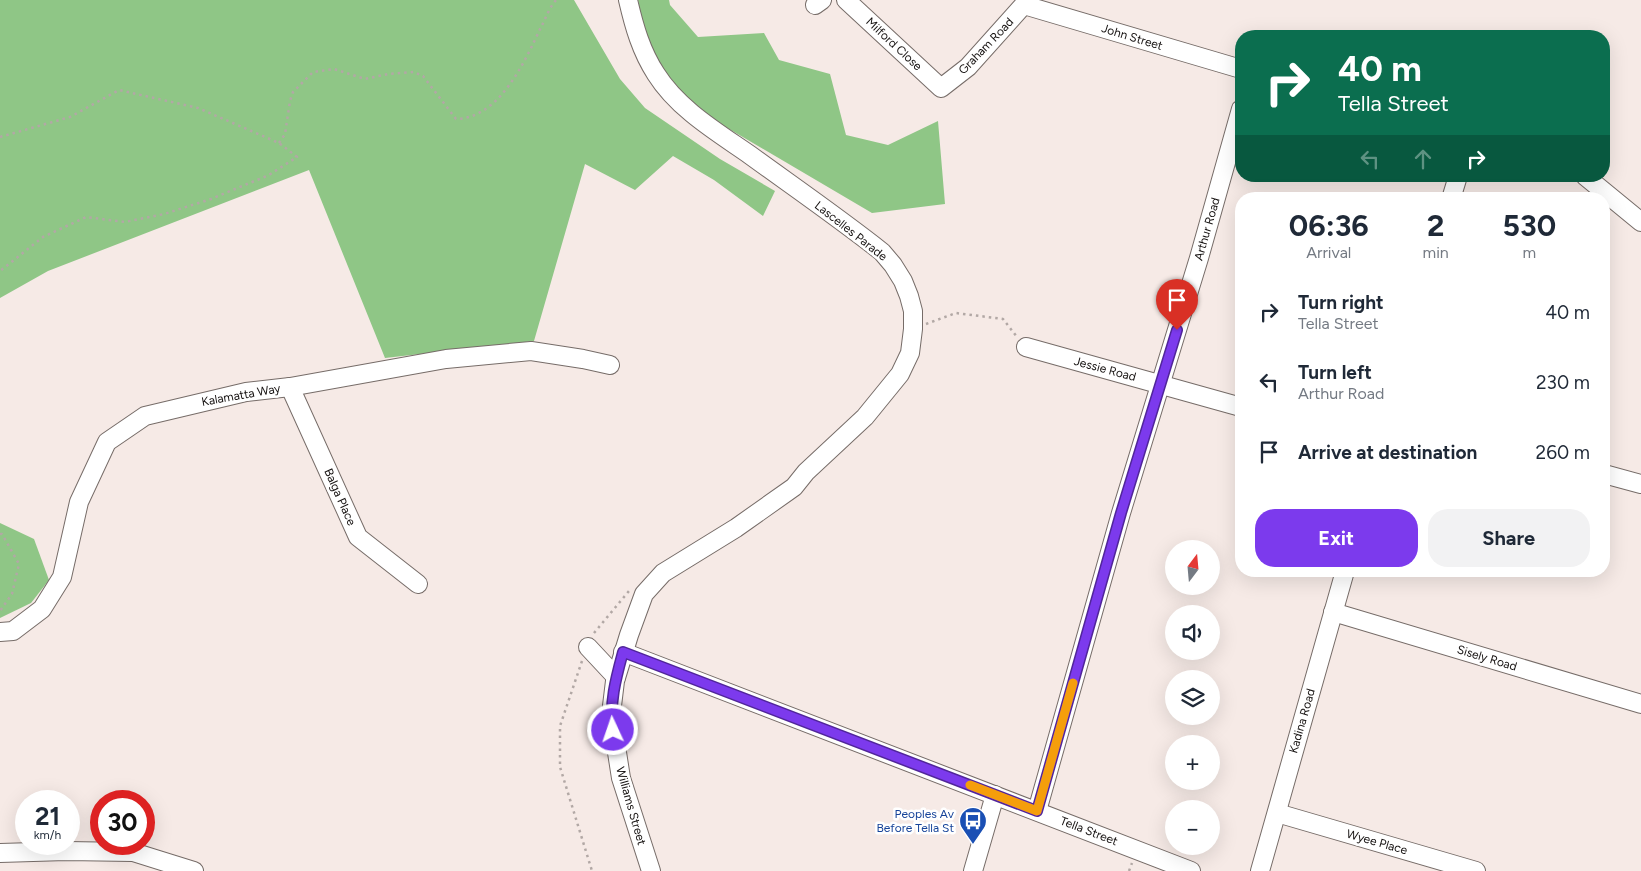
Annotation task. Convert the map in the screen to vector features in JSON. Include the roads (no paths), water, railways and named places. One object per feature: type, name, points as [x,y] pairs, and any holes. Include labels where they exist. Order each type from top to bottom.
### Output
[{"type":"street","name":"Lascelles Parade","points":[[623,652],[644,594],[664,573],[736,528],[794,487],[806,472],[865,417],[900,374],[910,353],[913,329],[911,304],[903,281],[882,252],[699,119],[676,100],[656,76],[643,52],[628,0]]},
{"type":"street","name":"Milford Close","points":[[846,0],[941,88]]},
{"type":"street","name":"Graham Road","points":[[941,88],[968,67],[1026,2]]},
{"type":"street","name":"John Street","points":[[1026,2],[1235,68]]},
{"type":"street","name":"Arthur Road","points":[[1037,811],[1121,513],[1199,258],[1235,130]]},
{"type":"street","points":[[1591,182],[1604,192]]},
{"type":"street","points":[[1610,197],[1641,222]]},
{"type":"street","name":"Jessie Road","points":[[1026,347],[1235,406]]},
{"type":"street","name":"Kalamatta Way","points":[[0,632],[13,631],[42,609],[62,577],[79,502],[107,442],[145,416],[246,392],[290,387],[446,359],[531,351],[610,365]]},
{"type":"street","name":"Balga Place","points":[[290,387],[358,537],[418,584]]},
{"type":"street","points":[[1610,476],[1641,484]]},
{"type":"street","name":"Kadina Road","points":[[1260,871],[1343,577]]},
{"type":"street","name":"Sisely Road","points":[[1333,612],[1641,704]]},
{"type":"street","points":[[588,647],[616,677]]},
{"type":"street","name":"Williams Street","points":[[623,652],[616,677],[611,714],[621,778],[651,871]]},
{"type":"street","name":"Tella Street","points":[[623,652],[1191,871]]},
{"type":"street","points":[[973,871],[995,796]]},
{"type":"street","name":"Wyee Place","points":[[1277,812],[1476,871]]},
{"type":"street","points":[[0,853],[66,851],[133,852],[194,871]]},
{"type":"place","name":"Peoples Av Before Tella St","points":[[973,845]]}]
